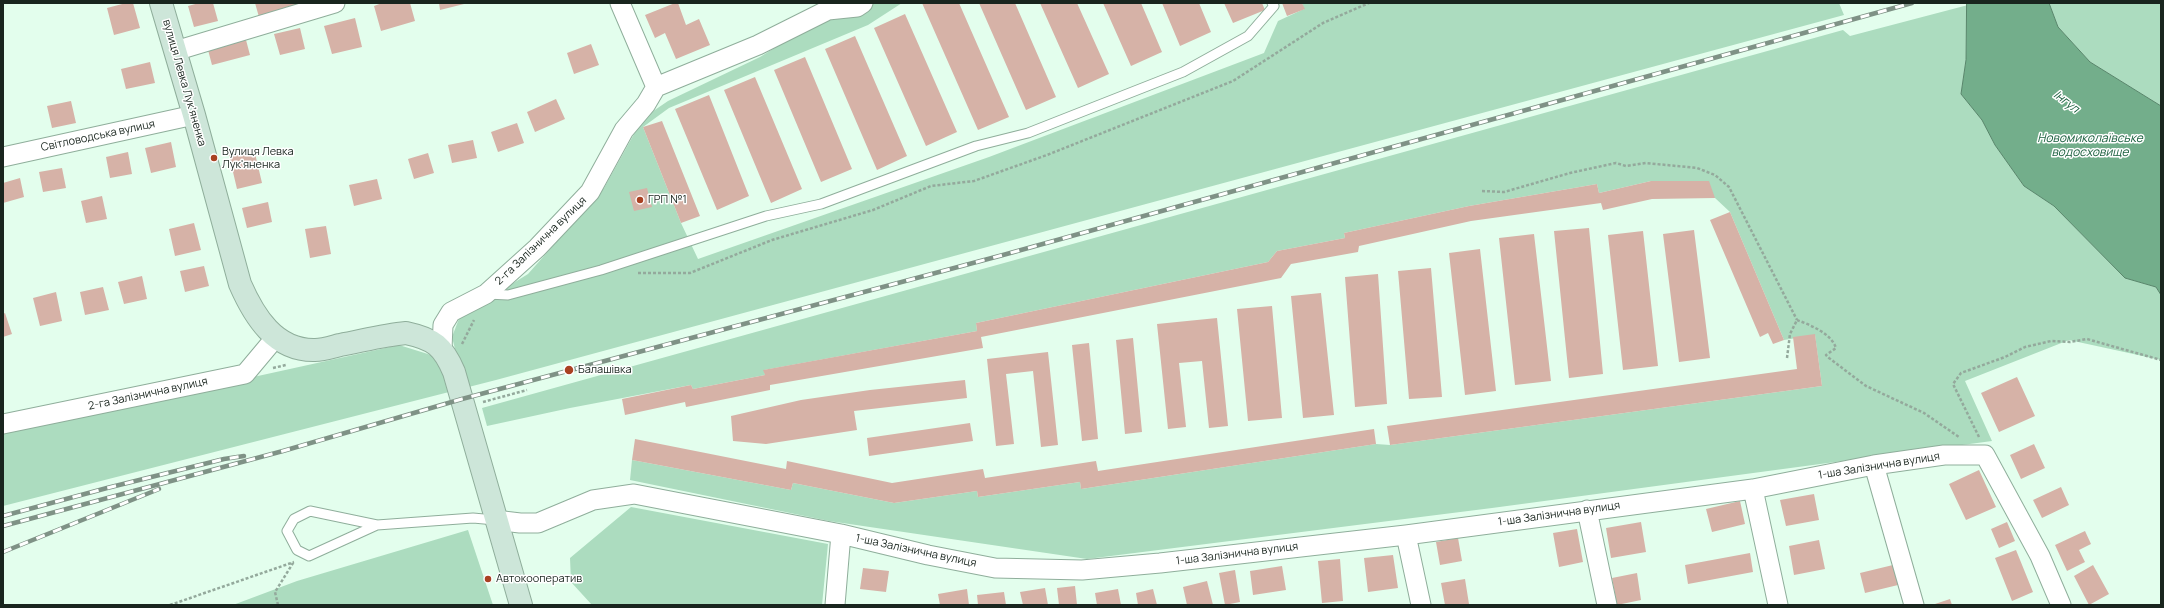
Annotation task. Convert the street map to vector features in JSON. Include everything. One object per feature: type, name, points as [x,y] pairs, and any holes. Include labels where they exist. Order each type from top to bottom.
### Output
[{"type":"street","name":"вулиця Левка Лукʼяненка","points":[[161,3],[194,115],[240,284],[251,310],[260,322],[276,337],[300,348],[316,350],[406,333],[421,336],[442,348]]},
{"type":"street","points":[[174,51],[336,3]]},
{"type":"street","points":[[620,3],[656,87],[758,45],[827,6],[857,7],[863,3]]},
{"type":"street","name":"2-га Залізнична вулиця","points":[[442,348],[443,325],[451,312],[486,294],[537,248],[590,192],[624,130],[646,104],[656,87]]},
{"type":"street","name":"Світловодська вулиця","points":[[3,157],[194,115]]},
{"type":"street","points":[[245,374],[276,337]]},
{"type":"street","points":[[442,348],[454,372],[495,520],[521,605]]},
{"type":"street","name":"2-га Залізнична вулиця","points":[[3,424],[245,374]]},
{"type":"street","name":"1-ша Залізнична вулиця","points":[[495,520],[520,523],[538,523],[593,500],[634,494],[841,534],[928,555],[994,568],[1082,570],[1160,563],[1406,535],[1753,489],[1874,465],[1944,455],[1985,455]]},
{"type":"street","points":[[1985,455],[2040,556],[2061,605]]},
{"type":"street","points":[[1874,465],[1914,605]]},
{"type":"street","points":[[1753,489],[1778,605]]},
{"type":"street","points":[[1587,510],[1607,605]]},
{"type":"street","points":[[834,605],[841,534]]},
{"type":"street","points":[[1406,535],[1421,605]]},
{"type":"lane","points":[[486,294],[508,295],[601,270],[766,216],[821,204],[976,146],[1028,133],[1183,72],[1248,36],[1274,6],[1272,3]]},
{"type":"lane","points":[[377,525],[309,556],[297,550],[287,531],[294,519],[310,511],[377,525],[473,518],[495,520]]},
{"type":"path","points":[[637,273],[690,273],[772,240],[873,210],[932,186],[974,181],[1047,155],[1233,81],[1323,23],[1369,3]]},
{"type":"path","points":[[1482,191],[1504,192],[1570,173],[1616,164],[1626,166],[1646,163],[1697,168],[1715,175],[1729,187],[1797,320],[1816,328],[1834,342],[1836,348],[1826,355],[1866,386],[1924,413],[1961,438]]},
{"type":"path","points":[[1787,358],[1790,334],[1797,320]]},
{"type":"path","points":[[1985,455],[1976,430],[1953,384],[1961,373],[2005,357],[2026,347],[2050,341],[2070,342],[2087,339],[2099,341],[2161,360]]},
{"type":"path","points":[[245,374],[290,364]]},
{"type":"path","points":[[482,402],[527,390]]},
{"type":"path","points":[[170,605],[309,556]]},
{"type":"path","points":[[278,605],[275,592],[294,562]]},
{"type":"shaded area","points":[[875,3],[902,3],[868,25],[669,108],[643,127],[681,223],[698,259],[989,157],[1264,53],[1278,21],[1304,9],[1302,3],[1839,3],[1844,15],[496,380],[3,506],[3,432],[399,345],[431,355],[455,349],[452,337],[460,316],[528,274],[604,188],[643,118],[668,101],[760,57],[823,18],[851,16]]},
{"type":"shaded area","points":[[2049,3],[2161,3],[2161,106],[2090,62],[2058,27]]},
{"type":"shaded area","points":[[1968,5],[1966,60],[1961,94],[1982,120],[1995,145],[2024,186],[2054,206],[2125,278],[2156,287],[2161,295],[2161,360],[2069,340],[1965,381],[1992,441],[1492,508],[1087,559],[829,521],[630,480],[632,460],[791,490],[793,483],[894,503],[977,491],[978,497],[1080,482],[1081,489],[1376,444],[1390,445],[1822,386],[1815,335],[1784,340],[1730,212],[1715,198],[1651,181],[1599,193],[1597,184],[1469,206],[1344,233],[1345,238],[1277,251],[1268,262],[976,323],[977,331],[764,370],[765,375],[693,389],[691,385],[570,408],[487,426],[482,408],[1843,30],[1850,36]]},
{"type":"shaded area","points":[[631,507],[828,544],[822,605],[592,605],[571,582],[570,558]]},
{"type":"shaded area","points":[[468,530],[493,605],[233,605],[297,581]]},
{"type":"water","name":"Новомиколаївське водосховище","points":[[1967,3],[2049,3],[2058,27],[2090,62],[2161,106],[2161,295],[2156,287],[2125,278],[2054,206],[2024,186],[1995,145],[1982,120],[1961,94],[1966,60]]},
{"type":"building","points":[[126,3],[133,3],[140,28],[114,35],[107,8]]},
{"type":"building","points":[[199,3],[213,3],[218,21],[194,27],[188,6]]},
{"type":"building","points":[[255,3],[298,3],[299,7],[259,17]]},
{"type":"building","points":[[382,3],[410,3],[415,21],[381,31],[374,6]]},
{"type":"building","points":[[439,3],[464,3],[464,4],[440,10]]},
{"type":"building","points":[[678,3],[686,25],[699,19],[710,45],[676,59],[665,33],[655,38],[645,15]]},
{"type":"building","points":[[922,3],[959,3],[1009,117],[978,130]]},
{"type":"building","points":[[979,3],[1015,3],[1056,97],[1026,110]]},
{"type":"building","points":[[1040,3],[1077,3],[1109,74],[1078,88]]},
{"type":"building","points":[[1103,3],[1141,3],[1162,52],[1131,66]]},
{"type":"building","points":[[1162,3],[1199,3],[1211,32],[1180,46]]},
{"type":"building","points":[[1224,3],[1262,3],[1265,10],[1233,23]]},
{"type":"building","points":[[1282,3],[1302,3],[1305,9],[1287,16]]},
{"type":"building","points":[[905,14],[957,132],[926,146],[874,28]]},
{"type":"building","points":[[355,18],[362,47],[332,54],[324,26]]},
{"type":"building","points":[[300,28],[305,49],[280,55],[274,34]]},
{"type":"building","points":[[855,36],[907,156],[877,170],[825,49]]},
{"type":"building","points":[[246,40],[250,55],[212,65],[208,50]]},
{"type":"building","points":[[591,44],[599,65],[574,74],[567,53]]},
{"type":"building","points":[[805,57],[852,169],[821,182],[774,70]]},
{"type":"building","points":[[150,62],[155,83],[126,89],[121,69]]},
{"type":"building","points":[[755,77],[802,189],[771,203],[724,90]]},
{"type":"building","points":[[709,95],[749,196],[717,210],[675,109]]},
{"type":"building","points":[[556,99],[565,119],[535,132],[527,112]]},
{"type":"building","points":[[71,101],[76,123],[52,128],[47,106]]},
{"type":"building","points":[[662,121],[700,216],[681,223],[643,127]]},
{"type":"building","points":[[517,123],[524,143],[498,152],[491,132]]},
{"type":"building","points":[[473,140],[477,158],[452,163],[448,145]]},
{"type":"building","points":[[171,142],[176,167],[151,173],[145,148]]},
{"type":"building","points":[[254,149],[262,183],[237,189],[229,155]]},
{"type":"building","points":[[128,152],[132,174],[110,178],[106,157]]},
{"type":"building","points":[[428,153],[434,173],[414,179],[408,159]]},
{"type":"building","points":[[62,168],[66,188],[43,192],[39,172]]},
{"type":"building","points":[[20,178],[24,197],[3,203],[3,183]]},
{"type":"building","points":[[377,179],[382,199],[354,206],[349,185]]},
{"type":"building","points":[[1651,181],[1709,181],[1715,198],[1652,199],[1603,210],[1601,203],[1471,221],[1359,246],[1358,252],[1291,264],[1281,278],[981,337],[983,348],[770,385],[770,390],[686,407],[685,402],[625,415],[622,399],[691,385],[693,389],[765,375],[763,370],[977,331],[976,323],[1268,262],[1277,251],[1345,238],[1344,233],[1469,206],[1597,184],[1599,193]]},
{"type":"building","name":"ГРП №1","points":[[647,188],[652,207],[634,211],[629,192]]},
{"type":"building","points":[[102,196],[107,219],[86,223],[81,201]]},
{"type":"building","points":[[268,202],[272,222],[247,228],[242,208]]},
{"type":"building","points":[[1730,212],[1784,340],[1773,344],[1768,333],[1760,337],[1710,220]]},
{"type":"building","points":[[194,223],[201,250],[175,256],[169,229]]},
{"type":"building","points":[[326,226],[331,254],[310,258],[305,229]]},
{"type":"building","points":[[1589,228],[1603,374],[1569,378],[1554,231]]},
{"type":"building","points":[[1694,230],[1710,358],[1679,362],[1663,234]]},
{"type":"building","points":[[1643,231],[1658,366],[1623,370],[1608,235]]},
{"type":"building","points":[[1534,234],[1551,381],[1515,385],[1499,238]]},
{"type":"building","points":[[1480,249],[1496,391],[1465,395],[1449,253]]},
{"type":"building","points":[[204,266],[209,286],[185,292],[180,271]]},
{"type":"building","points":[[1431,268],[1442,397],[1409,399],[1398,271]]},
{"type":"building","points":[[1378,274],[1387,404],[1355,407],[1345,277]]},
{"type":"building","points":[[142,276],[147,299],[124,304],[118,282]]},
{"type":"building","points":[[103,287],[109,310],[85,315],[80,292]]},
{"type":"building","points":[[56,292],[62,321],[40,326],[33,298]]},
{"type":"building","points":[[1321,293],[1334,415],[1303,418],[1291,296]]},
{"type":"building","points":[[1272,306],[1282,418],[1248,421],[1237,309]]},
{"type":"building","points":[[5,313],[12,334],[3,337],[3,314]]},
{"type":"building","points":[[1217,318],[1228,426],[1209,428],[1202,361],[1179,363],[1186,427],[1168,429],[1157,324]]},
{"type":"building","points":[[1815,334],[1822,386],[1390,445],[1387,426],[1797,369],[1793,337]]},
{"type":"building","points":[[1133,338],[1142,432],[1125,434],[1116,340]]},
{"type":"building","points":[[1089,343],[1098,439],[1082,441],[1072,345]]},
{"type":"building","points":[[1048,352],[1058,445],[1041,447],[1033,371],[1006,374],[1014,444],[996,446],[987,359]]},
{"type":"building","points":[[2017,377],[2035,416],[1999,432],[1981,393]]},
{"type":"building","points":[[965,380],[967,398],[854,411],[857,430],[766,444],[733,441],[731,416],[801,400],[870,390]]},
{"type":"building","points":[[970,423],[973,441],[869,456],[867,438]]},
{"type":"building","points":[[1374,429],[1376,444],[1081,489],[1080,482],[978,497],[977,491],[894,503],[793,483],[791,490],[632,460],[635,439],[786,469],[787,461],[892,483],[983,469],[985,478],[1096,461],[1098,471]]},
{"type":"building","points":[[2034,444],[2045,468],[2021,479],[2010,455]]},
{"type":"building","points":[[1979,470],[1996,507],[1966,520],[1949,484]]},
{"type":"building","points":[[2061,487],[2069,505],[2042,518],[2033,500]]},
{"type":"building","points":[[1814,494],[1819,520],[1786,526],[1780,500]]},
{"type":"building","points":[[1740,501],[1745,524],[1712,532],[1706,509]]},
{"type":"building","points":[[1641,522],[1646,552],[1611,558],[1606,528]]},
{"type":"building","points":[[2007,522],[2015,541],[1999,548],[1991,529]]},
{"type":"building","points":[[1577,529],[1583,562],[1559,567],[1553,533]]},
{"type":"building","points":[[2085,531],[2091,544],[2079,550],[2085,562],[2067,571],[2055,545]]},
{"type":"building","points":[[1458,538],[1462,561],[1440,565],[1436,542]]},
{"type":"building","points":[[1819,540],[1825,569],[1794,575],[1789,546]]},
{"type":"building","points":[[2016,550],[2033,592],[2012,601],[1995,558]]},
{"type":"building","points":[[1750,553],[1753,572],[1688,584],[1685,565]]},
{"type":"building","points":[[1393,555],[1398,588],[1368,592],[1364,558]]},
{"type":"building","points":[[1340,559],[1343,601],[1322,603],[1318,561]]},
{"type":"building","points":[[1893,565],[1898,585],[1865,593],[1860,573]]},
{"type":"building","points":[[2093,565],[2109,594],[2089,605],[2074,576]]},
{"type":"building","points":[[1282,566],[1286,590],[1253,595],[1250,571]]},
{"type":"building","points":[[863,568],[889,571],[886,592],[860,589]]},
{"type":"building","points":[[1235,570],[1240,602],[1225,605],[1219,573]]},
{"type":"building","points":[[1637,573],[1641,600],[1617,605],[1612,578]]},
{"type":"building","points":[[1465,579],[1469,604],[1445,605],[1441,583]]},
{"type":"building","points":[[1207,581],[1213,605],[1187,605],[1183,587]]},
{"type":"building","points":[[1075,586],[1077,605],[1059,605],[1057,588]]},
{"type":"building","points":[[1045,588],[1048,605],[1023,605],[1020,592]]},
{"type":"building","points":[[967,589],[969,605],[940,605],[938,594]]},
{"type":"building","points":[[1118,589],[1121,605],[1097,605],[1095,593]]},
{"type":"building","points":[[1153,589],[1157,605],[1138,605],[1136,593]]},
{"type":"building","points":[[1004,592],[1006,605],[978,605],[977,595]]},
{"type":"building","points":[[1950,599],[1952,605],[1932,605]]},
{"type":"railway","points":[[3,526],[283,451],[462,399],[1003,255],[1912,3]]},
{"type":"railway","points":[[3,516],[107,488],[224,459],[244,456]]},
{"type":"railway","points":[[3,552],[159,489]]},
{"type":"place","name":"Вулиця Левка Лук'яненка","points":[[214,158]]},
{"type":"place","name":"ГРП №1","points":[[640,200]]},
{"type":"place","name":"Балашівка","points":[[569,370]]},
{"type":"place","name":"Автокооператив","points":[[488,579]]},
{"type":"water label","name":"Інгул","points":[[2066,102]]}]
